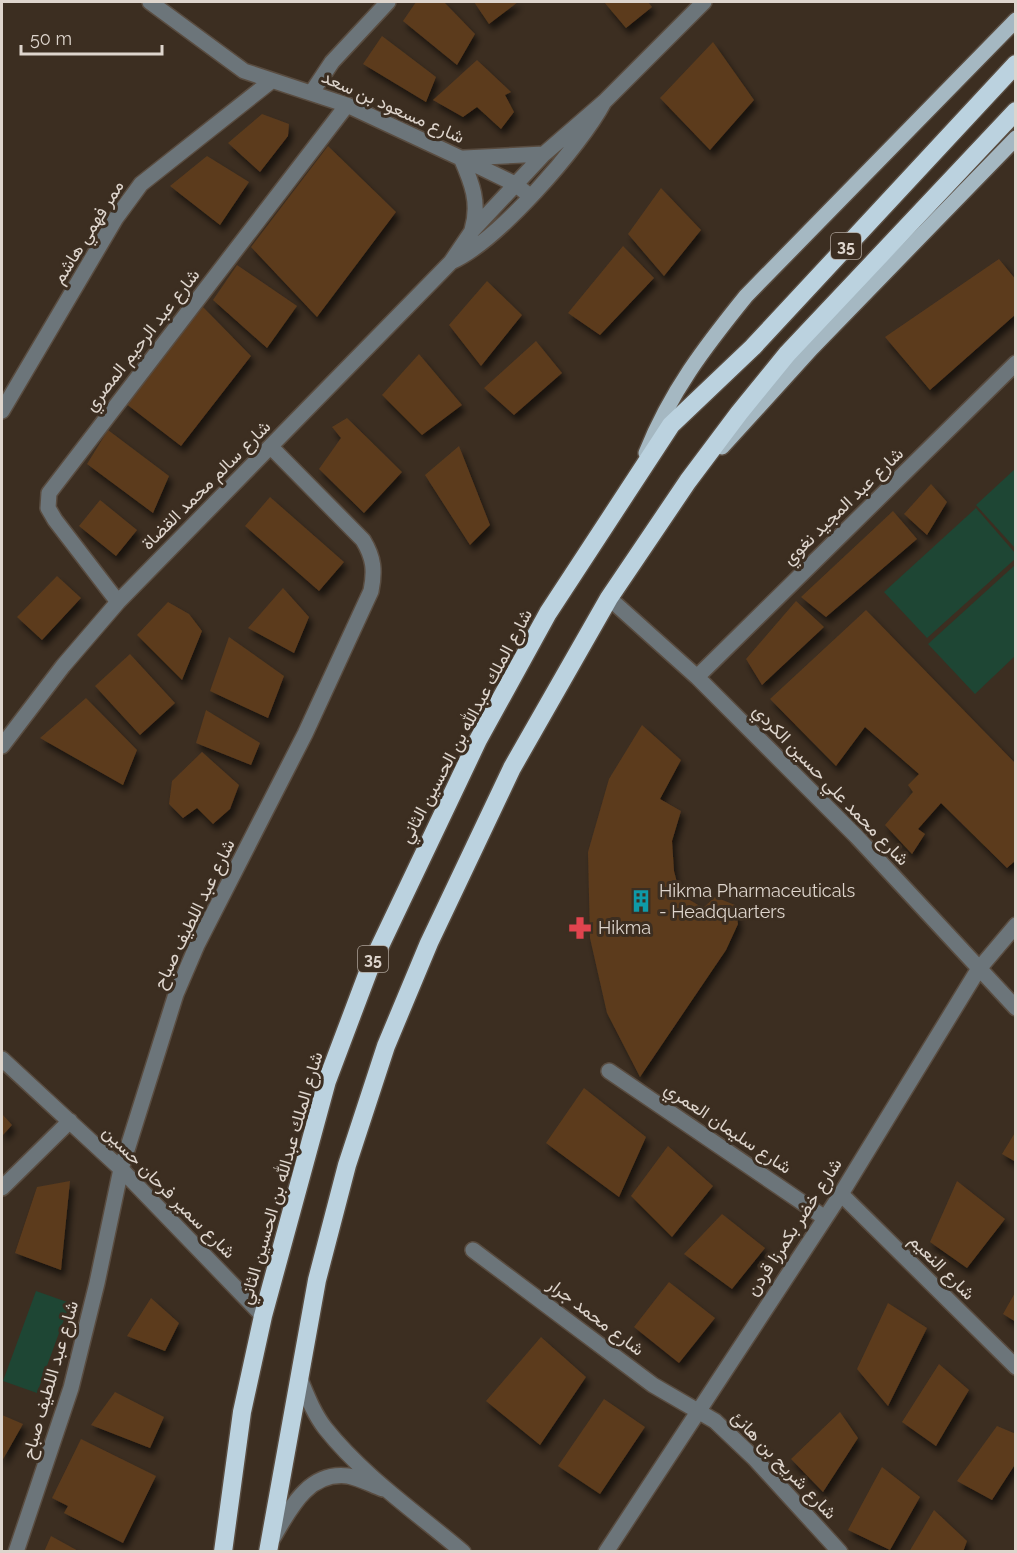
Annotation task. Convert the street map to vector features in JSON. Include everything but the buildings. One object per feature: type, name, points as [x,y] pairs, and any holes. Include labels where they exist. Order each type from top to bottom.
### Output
[{"type":"highway","name":"شارع الملك عبدالله بن الحسين الثاني","points":[[223,1551],[242,1412],[263,1316],[327,1081],[370,967],[478,740],[548,613],[671,424],[753,347],[1016,64]]},
{"type":"highway","name":"35","points":[[269,1548],[317,1280],[344,1176],[386,1046],[429,943],[507,778],[609,598],[688,481],[787,354],[1016,111]]},
{"type":"main road","points":[[638,474],[673,394],[707,344],[746,296],[1016,20]]},
{"type":"main road","points":[[688,481],[1016,138]]},
{"type":"street","name":"شارع مسعود بن سعد","points":[[150,2],[231,64],[270,82],[312,92],[347,105],[515,184],[530,196]]},
{"type":"street","points":[[312,92],[332,62],[388,2]]},
{"type":"street","name":"شارع سالم محمد القضاة","points":[[2,746],[63,666],[118,602],[452,262],[472,231],[544,154],[604,102],[704,2]]},
{"type":"street","name":"ممر فهمي هاشم","points":[[2,411],[116,218],[141,184],[270,82]]},
{"type":"street","name":"شارع سالم محمد القضاة","points":[[452,262],[487,239],[530,196],[579,140],[604,102]]},
{"type":"street","name":"شارع عبد الرحيم المصري","points":[[118,602],[55,520],[48,508],[49,493],[347,105]]},
{"type":"street","points":[[472,231],[476,209],[475,193],[461,158],[544,154]]},
{"type":"street","name":"شارع عبد المجيد نغوي","points":[[697,677],[1016,363]]},
{"type":"street","name":"شارع عبد اللطيف صباح","points":[[16,1551],[70,1388],[97,1283],[121,1169],[152,1064],[184,974],[305,734],[371,591],[375,572],[372,555],[363,540],[271,447]]},
{"type":"street","name":"شارع محمد علي حسين الكردي","points":[[609,598],[697,677],[857,837],[978,970],[1016,1008]]},
{"type":"street","name":"شارع خضر بكمرزا قردن","points":[[606,1551],[841,1194],[978,970],[1016,926]]},
{"type":"street","name":"شارع سمير فرحان حسين","points":[[2,1059],[121,1169],[263,1316]]},
{"type":"street","name":"شارع سليمان العمري","points":[[609,1071],[825,1218]]},
{"type":"street","points":[[2,1188],[70,1122]]},
{"type":"street","name":"شارع النعيم","points":[[841,1194],[1016,1367]]},
{"type":"street","name":"شارع محمد جرار","points":[[474,1250],[653,1385],[698,1410]]},
{"type":"street","points":[[300,1379],[326,1429],[389,1491],[463,1551]]},
{"type":"street","name":"شارع شريح بن هانئ","points":[[698,1410],[732,1436],[840,1551]]},
{"type":"street","points":[[269,1548],[295,1501],[317,1482],[348,1476],[389,1491]]},
{"type":"green space","points":[[1015,469],[1015,548],[976,505]]},
{"type":"green space","points":[[976,508],[1015,553],[1015,559],[927,638],[884,592]]},
{"type":"green space","points":[[1015,565],[1015,656],[975,694],[928,644]]},
{"type":"green space","points":[[36,1291],[70,1303],[37,1393],[3,1381]]},
{"type":"place","name":"Hikma Pharmaceuticals - Headquarters","points":[[641,901]]},
{"type":"place","name":"Hikma","points":[[580,928]]}]
